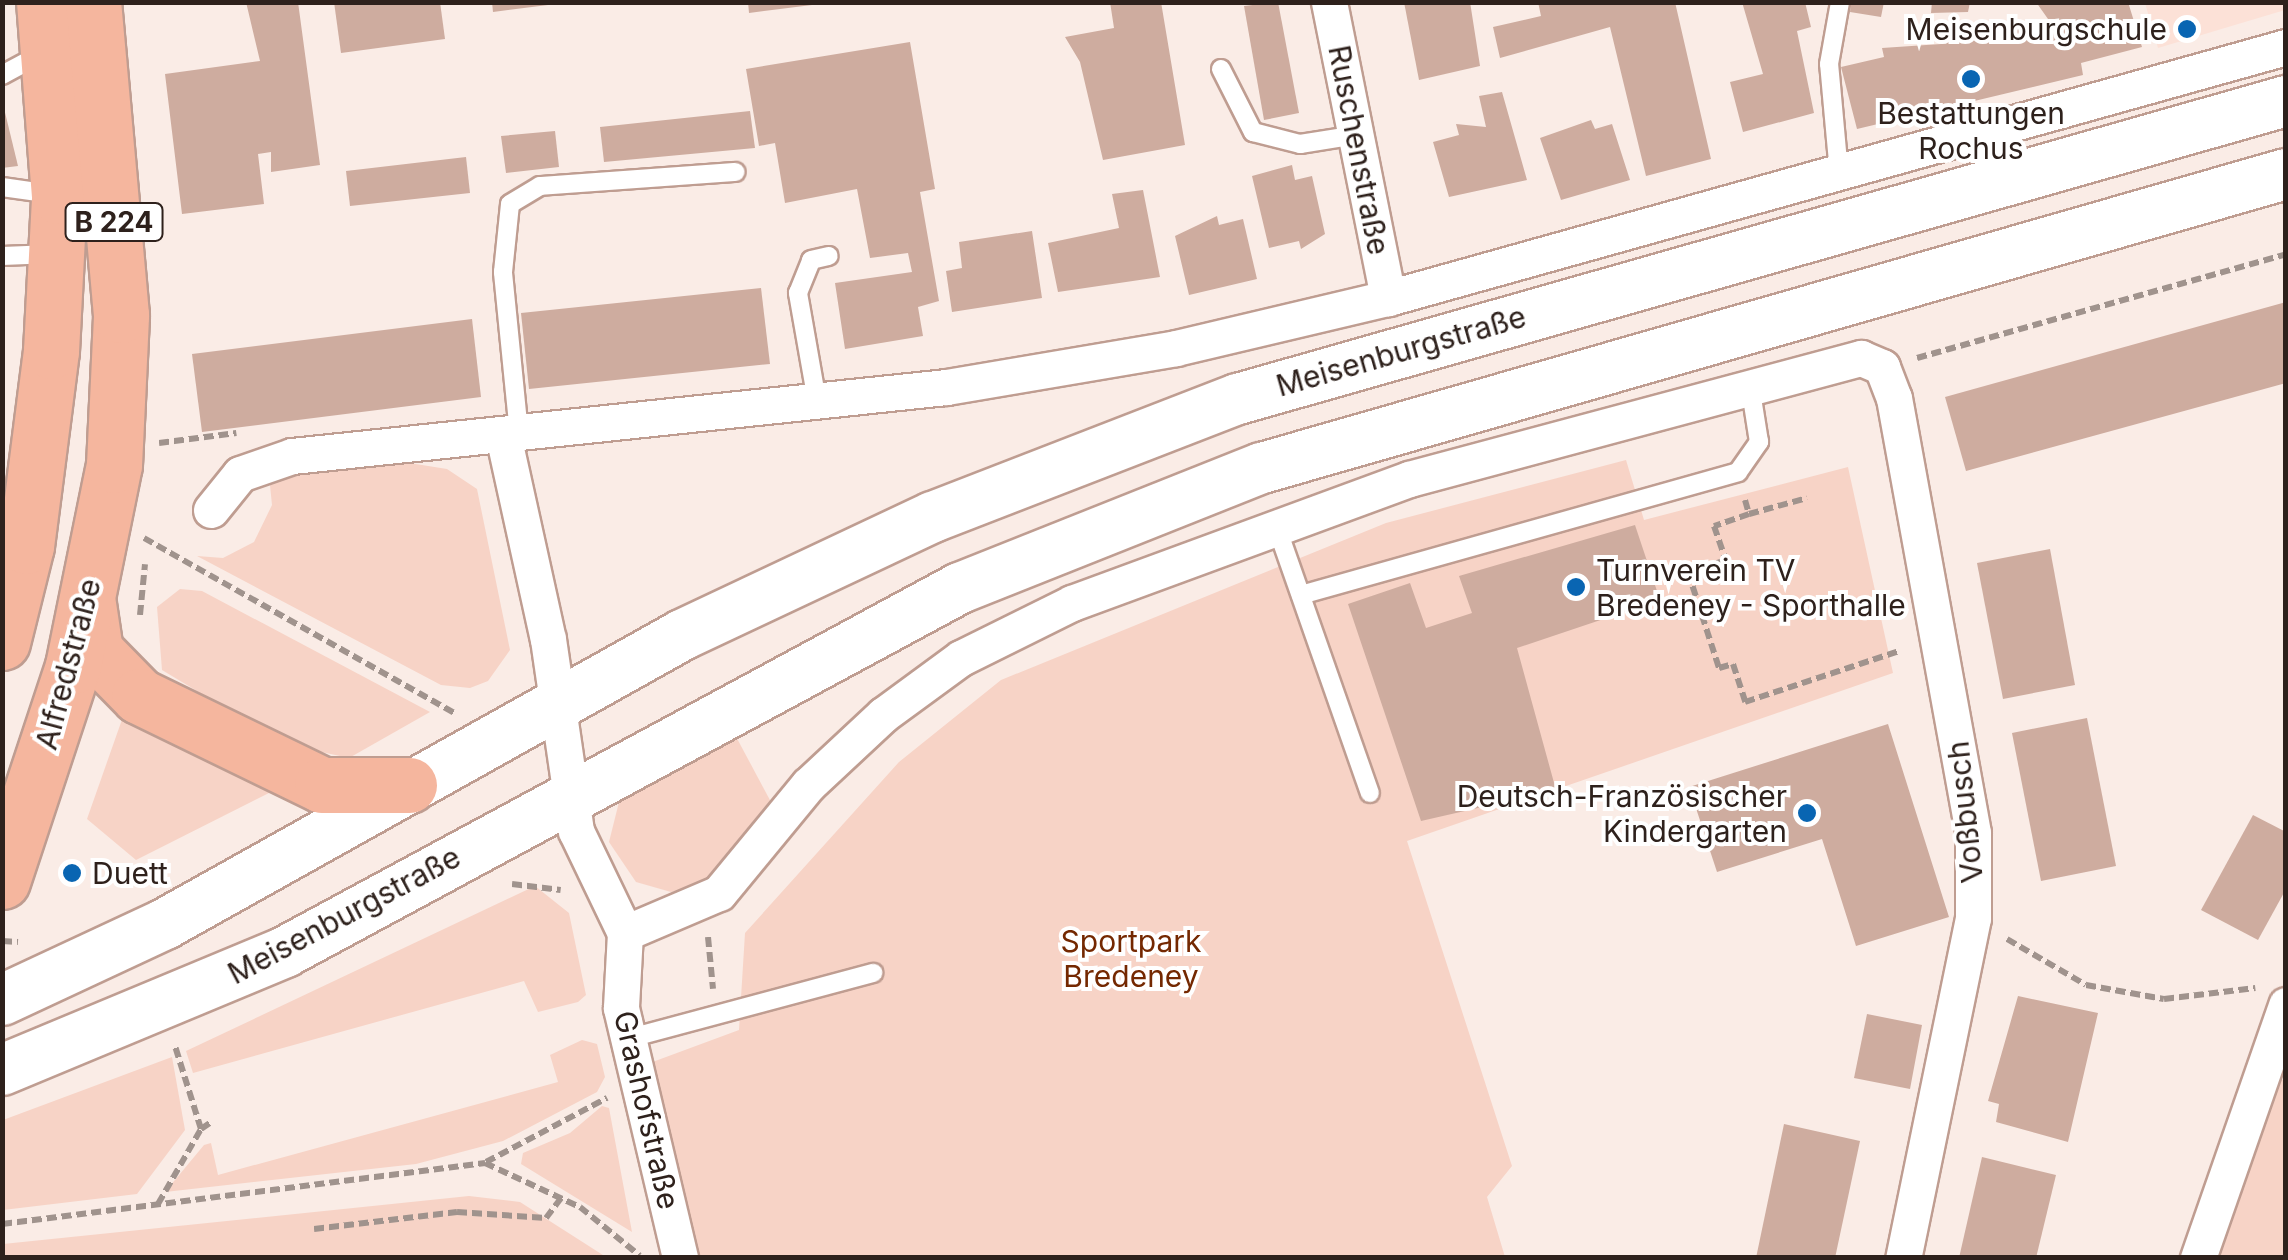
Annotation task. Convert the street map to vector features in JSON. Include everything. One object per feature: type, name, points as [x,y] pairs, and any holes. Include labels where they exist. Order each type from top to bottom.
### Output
[{"type":"main road","name":"Alfredstraße","points":[[2,880],[140,449],[120,315],[93,2]]},
{"type":"main road","name":"B 224","points":[[2,642],[38,454],[56,254],[59,196],[47,25]]},
{"type":"main road","name":"Meisenburgstraße","points":[[2,1000],[165,924],[556,706],[933,517],[1238,399],[2286,101]]},
{"type":"main road","name":"Meisenburgstraße","points":[[2,1070],[286,952],[522,818],[960,588],[1262,468],[2286,174]]},
{"type":"main road","points":[[88,604],[96,651],[138,696],[322,785],[409,786]]},
{"type":"street","name":"Ruschenstraße","points":[[1329,2],[1388,298]]},
{"type":"street","name":"Meisenburgstraße","points":[[210,510],[240,474],[292,456],[817,400],[1176,348],[1388,298],[2286,47]]},
{"type":"street","points":[[625,933],[700,907],[846,748],[948,667],[1072,604],[1276,522],[1834,360],[1882,367]]},
{"type":"street","name":"Voßbusch","points":[[1882,367],[1964,768],[1973,918],[1903,1258]]},
{"type":"street","points":[[511,434],[568,794]]},
{"type":"street","name":"Grashofstraße","points":[[568,794],[576,830],[625,933],[621,1008],[680,1258]]},
{"type":"street","points":[[2198,1258],[2276,996]]},
{"type":"lane","points":[[1839,173],[1829,64],[1840,2]]},
{"type":"lane","points":[[2,75],[47,25]]},
{"type":"lane","points":[[1221,69],[1253,132],[1300,144],[1357,135]]},
{"type":"lane","points":[[511,434],[503,272],[510,204],[540,186],[736,172]]},
{"type":"lane","points":[[3,186],[59,196]]},
{"type":"lane","points":[[2,256],[56,254]]},
{"type":"lane","points":[[817,400],[798,293],[810,260],[829,256]]},
{"type":"lane","points":[[1301,595],[1738,472],[1759,442],[1750,384]]},
{"type":"lane","points":[[1276,522],[1370,793]]},
{"type":"lane","points":[[630,1038],[873,973]]},
{"type":"path","points":[[1882,367],[2286,254]]},
{"type":"path","points":[[1738,472],[1748,514]]},
{"type":"path","points":[[1807,498],[1714,526],[1726,560],[1688,572],[1719,668],[1733,664],[1746,702],[1898,651]]},
{"type":"path","points":[[144,524],[142,538],[443,700],[483,746]]},
{"type":"path","points":[[522,818],[567,898]]},
{"type":"path","points":[[504,887],[557,885]]},
{"type":"path","points":[[700,907],[718,1012]]},
{"type":"path","points":[[1973,918],[2086,985],[2182,999],[2276,996]]},
{"type":"path","points":[[157,1051],[191,1039]]},
{"type":"path","points":[[175,1045],[201,1130]]},
{"type":"path","points":[[2,1224],[485,1163],[616,1094],[613,1078]]},
{"type":"path","points":[[158,1204],[201,1130],[210,1123]]},
{"type":"path","points":[[485,1163],[562,1197],[641,1258]]},
{"type":"path","points":[[314,1229],[457,1212],[546,1218],[562,1197]]},
{"type":"shaded area","name":"Meisenburgschule","points":[[2145,3],[2285,3],[2285,10],[2158,48]]},
{"type":"green space","name":"Sportpark Bredeney","points":[[1626,460],[1644,520],[1848,467],[1893,673],[1407,841],[1512,1166],[1487,1197],[1505,1257],[683,1257],[639,1067],[739,1030],[745,933],[899,762],[1001,680],[1386,523]]},
{"type":"green space","points":[[403,462],[447,469],[477,489],[510,650],[488,681],[470,688],[441,685],[197,556],[223,558],[254,542],[272,505],[269,475]]},
{"type":"green space","points":[[180,589],[202,591],[430,712],[349,758],[285,744],[162,670],[157,607]]},
{"type":"green space","points":[[125,711],[281,787],[136,860],[87,819]]},
{"type":"green space","points":[[733,731],[771,802],[701,885],[671,892],[636,882],[609,842],[620,798]]},
{"type":"green space","points":[[535,886],[569,913],[586,995],[578,1002],[538,1012],[524,981],[193,1073],[186,1051]]},
{"type":"green space","points":[[582,1040],[597,1044],[605,1077],[597,1092],[503,1141],[416,1164],[165,1192],[204,1145],[211,1143],[218,1175],[558,1082],[550,1055]]},
{"type":"green space","points":[[172,1057],[185,1130],[137,1194],[3,1210],[3,1120]]},
{"type":"green space","points":[[2261,1069],[2285,1081],[2285,1257],[2202,1258]]},
{"type":"green space","points":[[602,1106],[609,1108],[632,1232],[521,1164],[523,1153],[570,1133]]},
{"type":"green space","points":[[469,1196],[520,1202],[606,1257],[3,1257],[3,1244]]},
{"type":"building","points":[[246,2],[298,2],[320,165],[271,172],[271,152],[258,154],[264,204],[182,214],[165,74],[260,61]]},
{"type":"building","points":[[334,2],[440,2],[445,39],[341,53]]},
{"type":"building","points":[[492,2],[548,2],[548,5],[493,12]]},
{"type":"building","points":[[748,2],[812,2],[812,5],[749,13]]},
{"type":"building","points":[[1110,2],[1161,2],[1185,145],[1103,160],[1080,62],[1065,37],[1114,28]]},
{"type":"building","points":[[1278,2],[1299,113],[1264,120],[1244,6]]},
{"type":"building","points":[[1404,2],[1470,2],[1480,66],[1419,80]]},
{"type":"building","points":[[1538,2],[1675,2],[1711,159],[1646,176],[1610,27],[1500,58],[1493,27],[1541,16]]},
{"type":"building","points":[[1742,2],[1805,2],[1811,27],[1797,31],[1814,113],[1743,132],[1730,82],[1763,74]]},
{"type":"building","points":[[1851,2],[1884,2],[1881,17],[1850,12]]},
{"type":"building","points":[[1932,2],[1970,2],[1968,12],[1931,13]]},
{"type":"building","points":[[2036,2],[2128,2],[2142,47],[2081,63],[2083,75],[1857,129],[1841,67],[1884,57],[1882,48],[1941,44],[1939,35],[2048,19]]},
{"type":"building","points":[[910,42],[935,189],[920,192],[939,301],[918,307],[923,336],[845,349],[835,283],[912,272],[908,253],[870,258],[857,189],[785,203],[775,143],[759,146],[746,69]]},
{"type":"building","points":[[1502,92],[1527,180],[1449,197],[1433,142],[1459,135],[1456,124],[1486,127],[1479,96]]},
{"type":"building","points":[[2,100],[18,166],[2,168]]},
{"type":"building","points":[[750,111],[755,148],[604,162],[600,127]]},
{"type":"building","points":[[1591,120],[1595,129],[1612,124],[1630,180],[1561,200],[1540,138]]},
{"type":"building","points":[[555,131],[559,167],[506,173],[501,136]]},
{"type":"building","points":[[466,157],[470,193],[350,206],[346,171]]},
{"type":"building","points":[[1292,165],[1295,180],[1312,176],[1325,234],[1301,249],[1299,241],[1269,248],[1252,176]]},
{"type":"building","points":[[1143,190],[1160,277],[1058,292],[1048,243],[1119,228],[1112,194]]},
{"type":"building","points":[[1217,216],[1219,225],[1243,219],[1257,279],[1189,295],[1175,236]]},
{"type":"building","points":[[1032,231],[1042,298],[952,312],[946,271],[962,268],[959,242]]},
{"type":"building","points":[[761,288],[770,364],[529,389],[521,313]]},
{"type":"building","points":[[2286,302],[2286,383],[1966,471],[1945,397]]},
{"type":"building","points":[[472,319],[481,397],[202,432],[192,354]]},
{"type":"building","points":[[1635,525],[1660,600],[1517,648],[1556,790],[1421,821],[1348,604],[1410,583],[1426,628],[1472,613],[1459,576]]},
{"type":"building","points":[[2050,549],[2075,685],[2003,699],[1977,563]]},
{"type":"building","points":[[2087,718],[2116,866],[2041,881],[2012,733]]},
{"type":"building","name":"Deutsch-Französischer Kindergarten","points":[[1888,724],[1949,917],[1856,946],[1822,839],[1717,872],[1689,787]]},
{"type":"building","points":[[2253,815],[2286,832],[2286,889],[2258,940],[2201,910]]},
{"type":"building","points":[[2018,996],[2098,1013],[2068,1142],[1996,1122],[1999,1104],[1988,1101]]},
{"type":"building","points":[[1867,1014],[1922,1025],[1910,1089],[1854,1078]]},
{"type":"building","points":[[1784,1124],[1860,1141],[1835,1258],[1756,1258]]},
{"type":"building","points":[[1982,1157],[2056,1175],[2036,1258],[1959,1258]]},
{"type":"place","name":"Meisenburgschule","points":[[2187,29]]},
{"type":"place","name":"Bestattungen Rochus","points":[[1971,79]]},
{"type":"place","name":"Turnverein TV Bredeney - Sporthalle","points":[[1576,587]]},
{"type":"place","name":"Deutsch-Französischer Kindergarten","points":[[1807,813]]},
{"type":"place","name":"Duett","points":[[72,873]]}]
